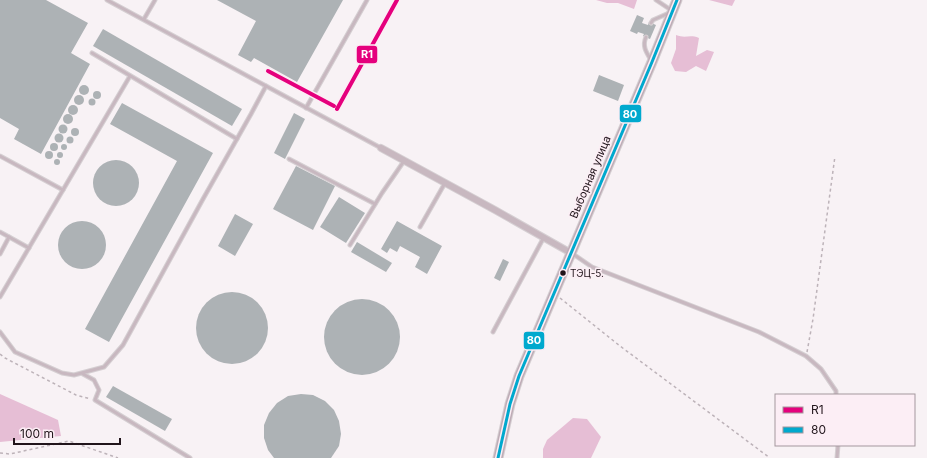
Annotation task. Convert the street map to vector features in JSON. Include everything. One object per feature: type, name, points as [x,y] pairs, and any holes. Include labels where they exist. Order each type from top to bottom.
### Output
[{"type":"main road","name":"Выборная улица","points":[[498,458],[510,404],[519,376],[677,0]]},
{"type":"street","points":[[381,148],[571,253]]},
{"type":"lane","points":[[107,0],[381,148]]},
{"type":"lane","points":[[144,20],[155,0]]},
{"type":"lane","points":[[306,108],[367,0]]},
{"type":"lane","points":[[656,0],[672,11]]},
{"type":"lane","points":[[651,23],[653,20],[672,11]]},
{"type":"lane","points":[[646,38],[644,46],[652,62]]},
{"type":"lane","points":[[92,53],[237,139]]},
{"type":"lane","points":[[0,297],[130,76]]},
{"type":"lane","points":[[0,332],[15,352],[62,373],[74,375],[82,374],[104,367],[123,345],[266,86]]},
{"type":"lane","points":[[0,156],[63,190]]},
{"type":"lane","points":[[289,160],[375,204]]},
{"type":"lane","points":[[350,244],[404,161]]},
{"type":"lane","points":[[420,227],[445,183]]},
{"type":"lane","points":[[0,232],[29,248]]},
{"type":"lane","points":[[0,254],[9,237]]},
{"type":"lane","points":[[493,332],[544,237]]},
{"type":"lane","points":[[571,253],[592,267],[759,332],[806,356],[820,369],[836,390],[836,394]]},
{"type":"lane","points":[[82,374],[94,380],[99,390],[95,400],[190,458]]},
{"type":"lane","points":[[837,458],[838,446]]},
{"type":"path","points":[[806,356],[814,318],[835,156]]},
{"type":"path","points":[[554,293],[620,346],[770,458]]},
{"type":"path","points":[[0,354],[76,395],[95,400]]},
{"type":"path","points":[[0,453],[10,454],[68,441],[118,458]]},
{"type":"shaded area","points":[[596,0],[637,0],[634,9],[618,3],[607,3]]},
{"type":"shaded area","points":[[709,0],[735,0],[732,6]]},
{"type":"shaded area","points":[[676,35],[682,37],[693,36],[699,38],[696,56],[707,50],[714,52],[706,71],[696,66],[686,72],[675,71],[671,63],[676,49]]},
{"type":"shaded area","points":[[0,394],[58,420],[61,436],[0,442]]},
{"type":"shaded area","points":[[573,418],[587,419],[601,437],[591,458],[543,458],[543,449],[547,440]]},
{"type":"building","points":[[0,0],[46,0],[88,23],[71,53],[90,64],[41,154],[14,139],[19,129],[0,118]]},
{"type":"building","points":[[217,0],[343,0],[297,82],[254,58],[251,62],[238,55],[256,21]]},
{"type":"building","points":[[637,15],[644,18],[642,23],[648,25],[649,22],[656,25],[650,39],[643,36],[644,34],[638,32],[637,34],[630,31]]},
{"type":"building","points":[[103,29],[242,109],[232,126],[93,46]]},
{"type":"building","points":[[599,75],[624,85],[618,101],[593,91]]},
{"type":"building","points":[[82,85],[86,85],[88,86],[88,94],[82,95],[79,92],[79,88]]},
{"type":"building","points":[[97,91],[100,92],[100,98],[97,99],[94,98],[93,95],[94,92]]},
{"type":"building","points":[[77,95],[81,95],[84,100],[81,105],[77,105],[74,102],[74,98]]},
{"type":"building","points":[[92,98],[95,99],[95,105],[92,106],[89,105],[88,102],[89,99]]},
{"type":"building","points":[[122,103],[213,153],[109,342],[85,329],[177,161],[110,124]]},
{"type":"building","points":[[73,105],[78,110],[73,115],[68,110]]},
{"type":"building","points":[[294,113],[305,119],[285,159],[274,153]]},
{"type":"building","points":[[66,114],[70,114],[73,119],[70,124],[66,124],[63,121],[63,117]]},
{"type":"building","points":[[63,124],[68,129],[63,134],[58,129]]},
{"type":"building","points":[[73,128],[77,128],[79,132],[77,136],[73,136],[71,134],[71,130]]},
{"type":"building","points":[[57,134],[61,134],[63,138],[61,142],[57,142],[55,140],[55,136]]},
{"type":"building","points":[[70,136],[73,137],[73,143],[70,144],[67,143],[66,140],[67,137]]},
{"type":"building","points":[[52,143],[56,143],[58,147],[56,151],[52,151],[50,149],[50,145]]},
{"type":"building","points":[[64,144],[67,147],[64,150],[61,147]]},
{"type":"building","points":[[47,151],[51,151],[53,155],[51,159],[47,159],[45,157],[45,153]]},
{"type":"building","points":[[60,152],[63,155],[60,158],[57,155]]},
{"type":"building","points":[[57,159],[60,162],[57,165],[54,162]]},
{"type":"building","points":[[121,160],[125,161],[135,170],[138,174],[138,192],[129,202],[121,206],[111,206],[103,202],[94,192],[93,178],[97,170],[107,161]]},
{"type":"building","points":[[296,166],[335,186],[313,230],[273,209]]},
{"type":"building","points":[[339,197],[365,213],[346,243],[320,227]]},
{"type":"building","points":[[235,214],[253,224],[235,256],[218,246]]},
{"type":"building","points":[[82,221],[91,223],[99,228],[104,236],[106,245],[104,254],[99,262],[91,267],[82,269],[73,267],[65,262],[60,254],[58,245],[60,236],[65,228],[73,223]]},
{"type":"building","points":[[397,221],[442,246],[427,274],[415,267],[420,257],[400,246],[397,252],[390,248],[387,253],[381,249]]},
{"type":"building","points":[[357,242],[392,263],[386,272],[351,252]]},
{"type":"building","points":[[503,259],[509,262],[500,281],[494,278]]},
{"type":"building","points":[[232,292],[246,295],[258,302],[265,314],[268,328],[265,342],[258,354],[246,361],[232,364],[218,361],[206,354],[199,342],[196,328],[199,314],[206,302],[218,295]]},
{"type":"building","points":[[362,299],[376,302],[389,310],[397,323],[400,337],[397,351],[389,364],[376,372],[362,375],[348,372],[335,364],[327,351],[324,337],[327,323],[335,310],[348,302]]},
{"type":"building","points":[[113,386],[172,419],[165,431],[106,397]]},
{"type":"building","points":[[301,394],[313,395],[325,401],[334,410],[339,421],[341,434],[339,446],[331,458],[274,458],[268,450],[264,438],[264,425],[269,413],[277,403],[288,396]]},
{"type":"transit line","name":"R1","points":[[337,109],[397,0]]},
{"type":"transit line","name":"80","points":[[498,458],[510,404],[519,376],[677,0]]},
{"type":"transit line","name":"R1","points":[[268,71],[334,106]]},
{"type":"place","name":"ТЭЦ-5.","points":[[563,273]]}]
